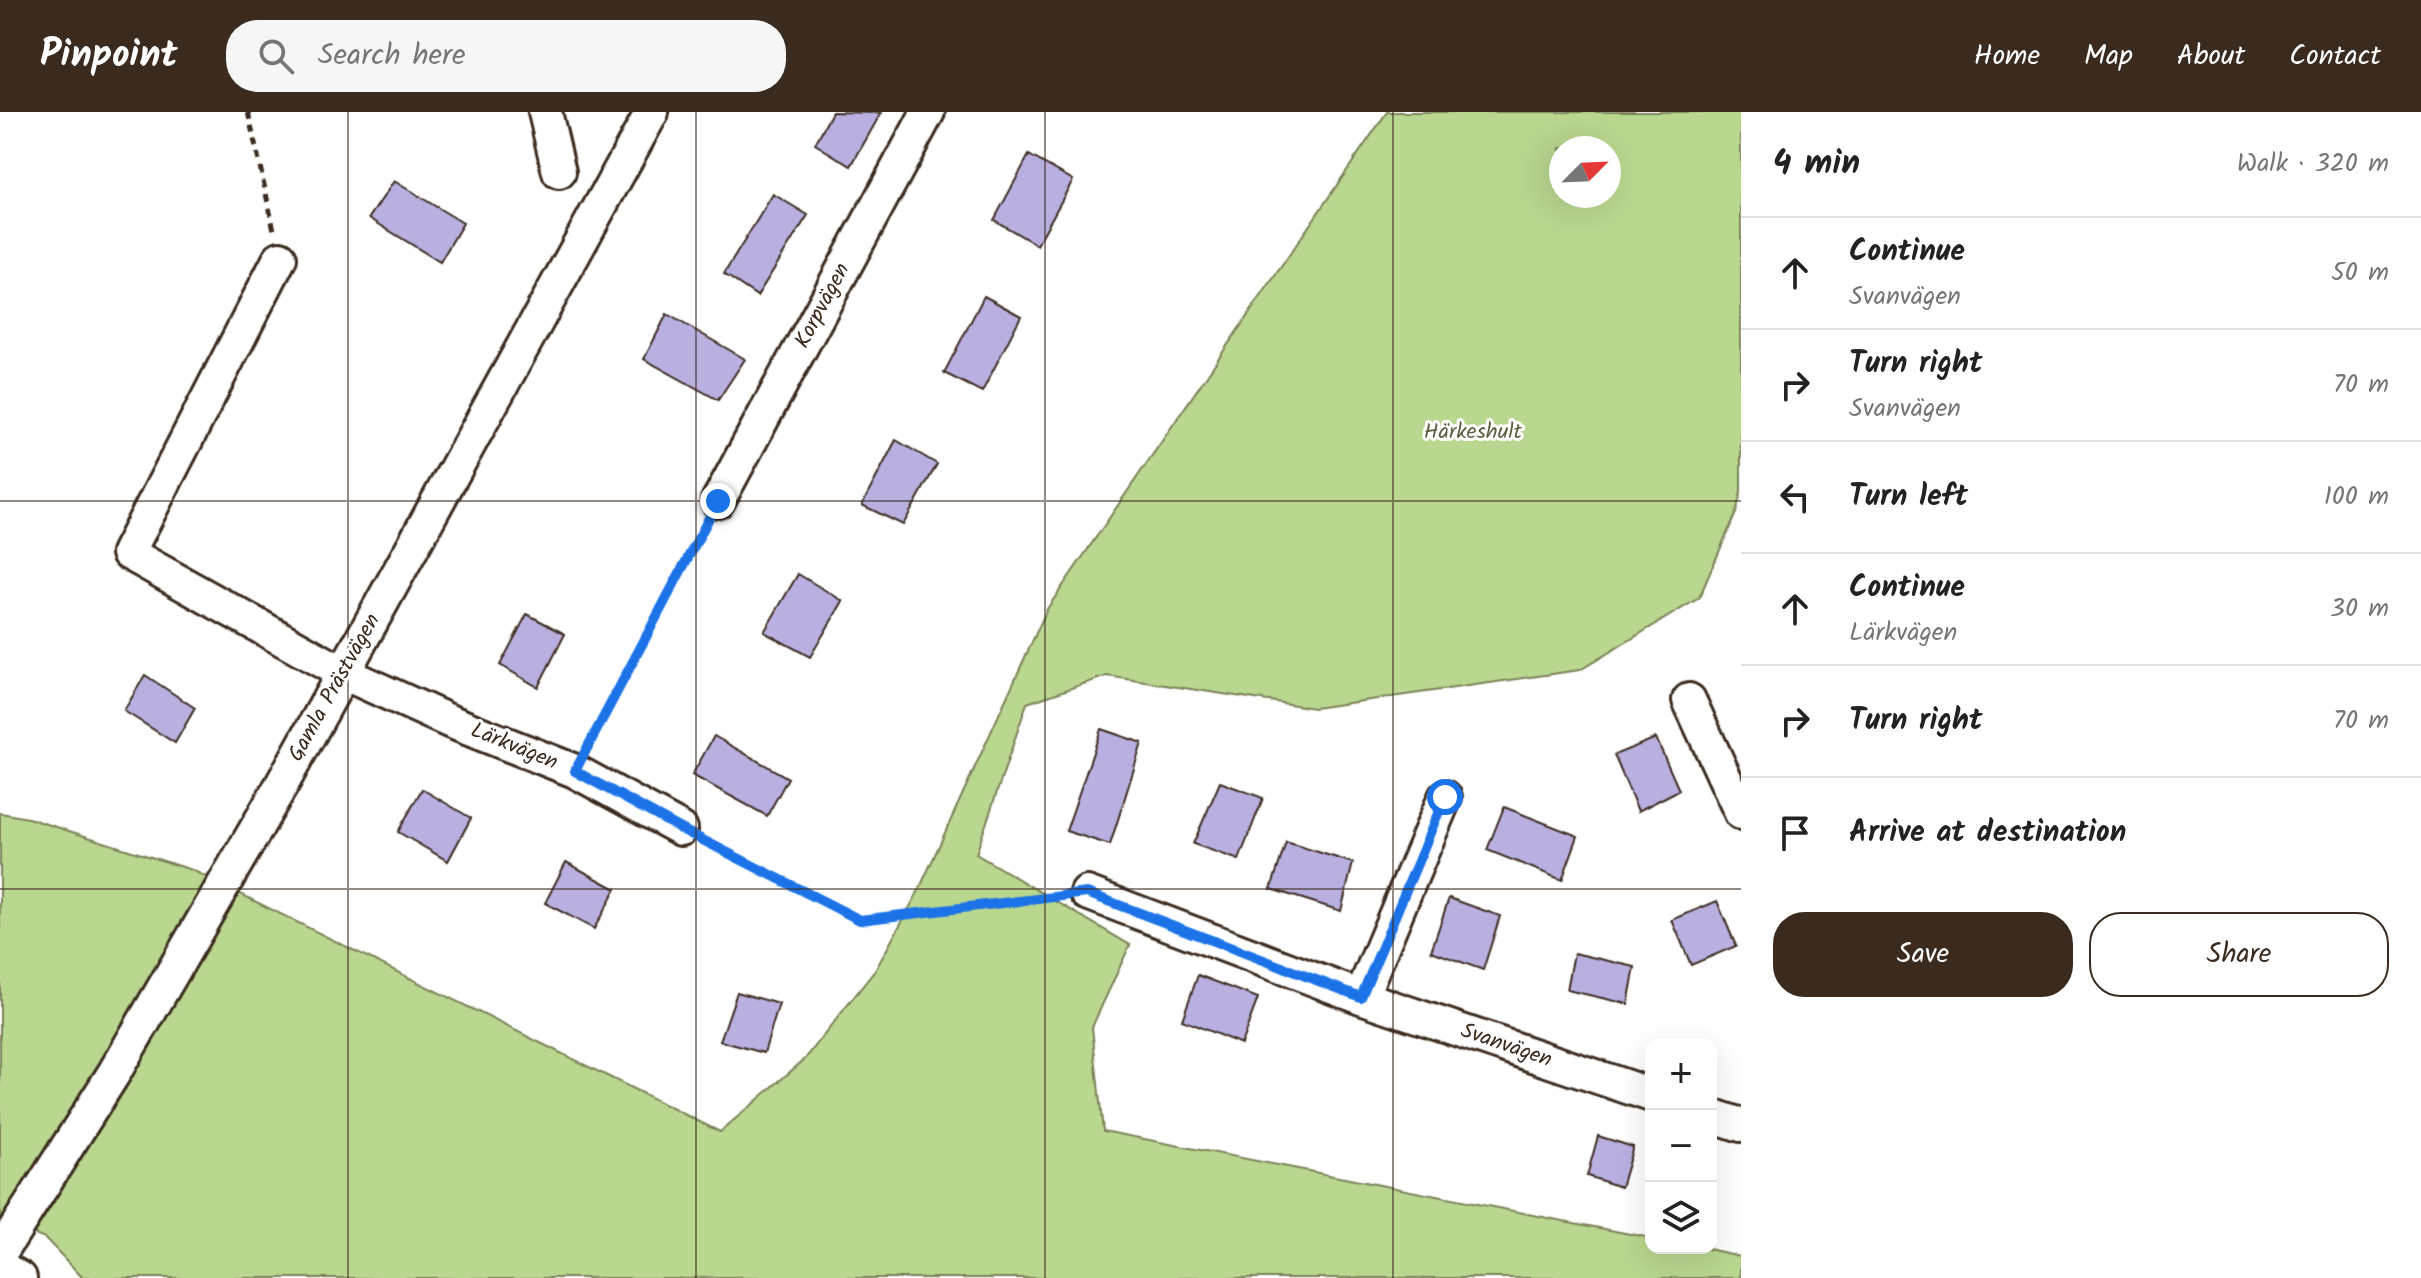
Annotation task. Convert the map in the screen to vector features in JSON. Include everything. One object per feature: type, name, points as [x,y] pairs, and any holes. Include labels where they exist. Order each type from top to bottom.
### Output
[{"type":"street","points":[[545,112],[559,172]]},
{"type":"street","name":"Gamla Prästvägen","points":[[0,1253],[122,1059],[281,786],[652,112]]},
{"type":"street","name":"Korpvägen","points":[[718,501],[928,112]]},
{"type":"street","name":"Lärkvägen","points":[[280,258],[128,553],[343,673],[449,721],[575,771],[681,829]]},
{"type":"street","points":[[1689,700],[1741,813]]},
{"type":"street","points":[[1361,997],[1445,797]]},
{"type":"street","name":"Svanvägen","points":[[1087,893],[1361,997],[1645,1093]]},
{"type":"street","points":[[1717,1117],[1741,1125]]},
{"type":"street","points":[[0,1267],[20,1278]]},
{"type":"path","points":[[248,112],[280,258]]},
{"type":"path","points":[[575,771],[718,501]]},
{"type":"path","points":[[681,829],[860,920],[1087,893]]},
{"type":"green space","name":"Härkeshult","points":[[1387,112],[1741,112],[1741,492],[1736,513],[1699,598],[1580,670],[1314,708],[1107,676],[1027,703],[976,854],[1130,945],[1092,1027],[1103,1131],[1645,1237],[1645,1254],[1717,1254],[1717,1251],[1741,1256],[1741,1278],[83,1278],[45,1238],[0,1220],[0,813],[28,818],[192,870],[720,1132],[805,1059],[876,969],[918,892],[1047,609]]},
{"type":"building","points":[[832,112],[881,113],[851,166],[815,144]]},
{"type":"building","points":[[1029,155],[1073,180],[1037,245],[994,220]]},
{"type":"building","points":[[394,181],[463,223],[440,262],[369,218]]},
{"type":"building","points":[[773,194],[808,215],[757,296],[724,274]]},
{"type":"building","points":[[984,296],[1021,316],[982,392],[944,373]]},
{"type":"building","points":[[667,314],[745,359],[718,400],[644,359]]},
{"type":"building","points":[[896,440],[937,464],[903,525],[862,505]]},
{"type":"building","points":[[798,574],[843,601],[810,657],[764,632]]},
{"type":"building","points":[[527,614],[565,634],[538,687],[500,665]]},
{"type":"building","points":[[145,675],[195,708],[175,743],[124,711]]},
{"type":"building","points":[[1101,729],[1142,743],[1110,845],[1066,831]]},
{"type":"building","points":[[714,736],[788,778],[767,816],[692,775]]},
{"type":"building","points":[[1656,738],[1679,790],[1638,811],[1614,755]]},
{"type":"building","points":[[1220,782],[1263,798],[1239,860],[1193,844]]},
{"type":"building","points":[[422,789],[471,818],[448,861],[398,832]]},
{"type":"building","points":[[1504,807],[1578,836],[1562,880],[1487,850]]},
{"type":"building","points":[[1286,842],[1353,863],[1341,911],[1271,889]]},
{"type":"building","points":[[566,862],[616,889],[594,929],[545,903]]},
{"type":"building","points":[[1449,898],[1500,916],[1483,970],[1431,951]]},
{"type":"building","points":[[1717,901],[1736,946],[1691,965],[1672,920]]},
{"type":"building","points":[[1574,953],[1635,967],[1628,1004],[1567,990]]},
{"type":"building","points":[[1198,975],[1258,998],[1241,1044],[1182,1020]]},
{"type":"building","points":[[737,992],[779,1004],[764,1053],[720,1041]]},
{"type":"building","points":[[1598,1136],[1633,1147],[1621,1187],[1587,1176]]},
{"type":"route","points":[[718,501],[575,771],[860,920],[1087,893],[1361,997],[1445,797]]}]
